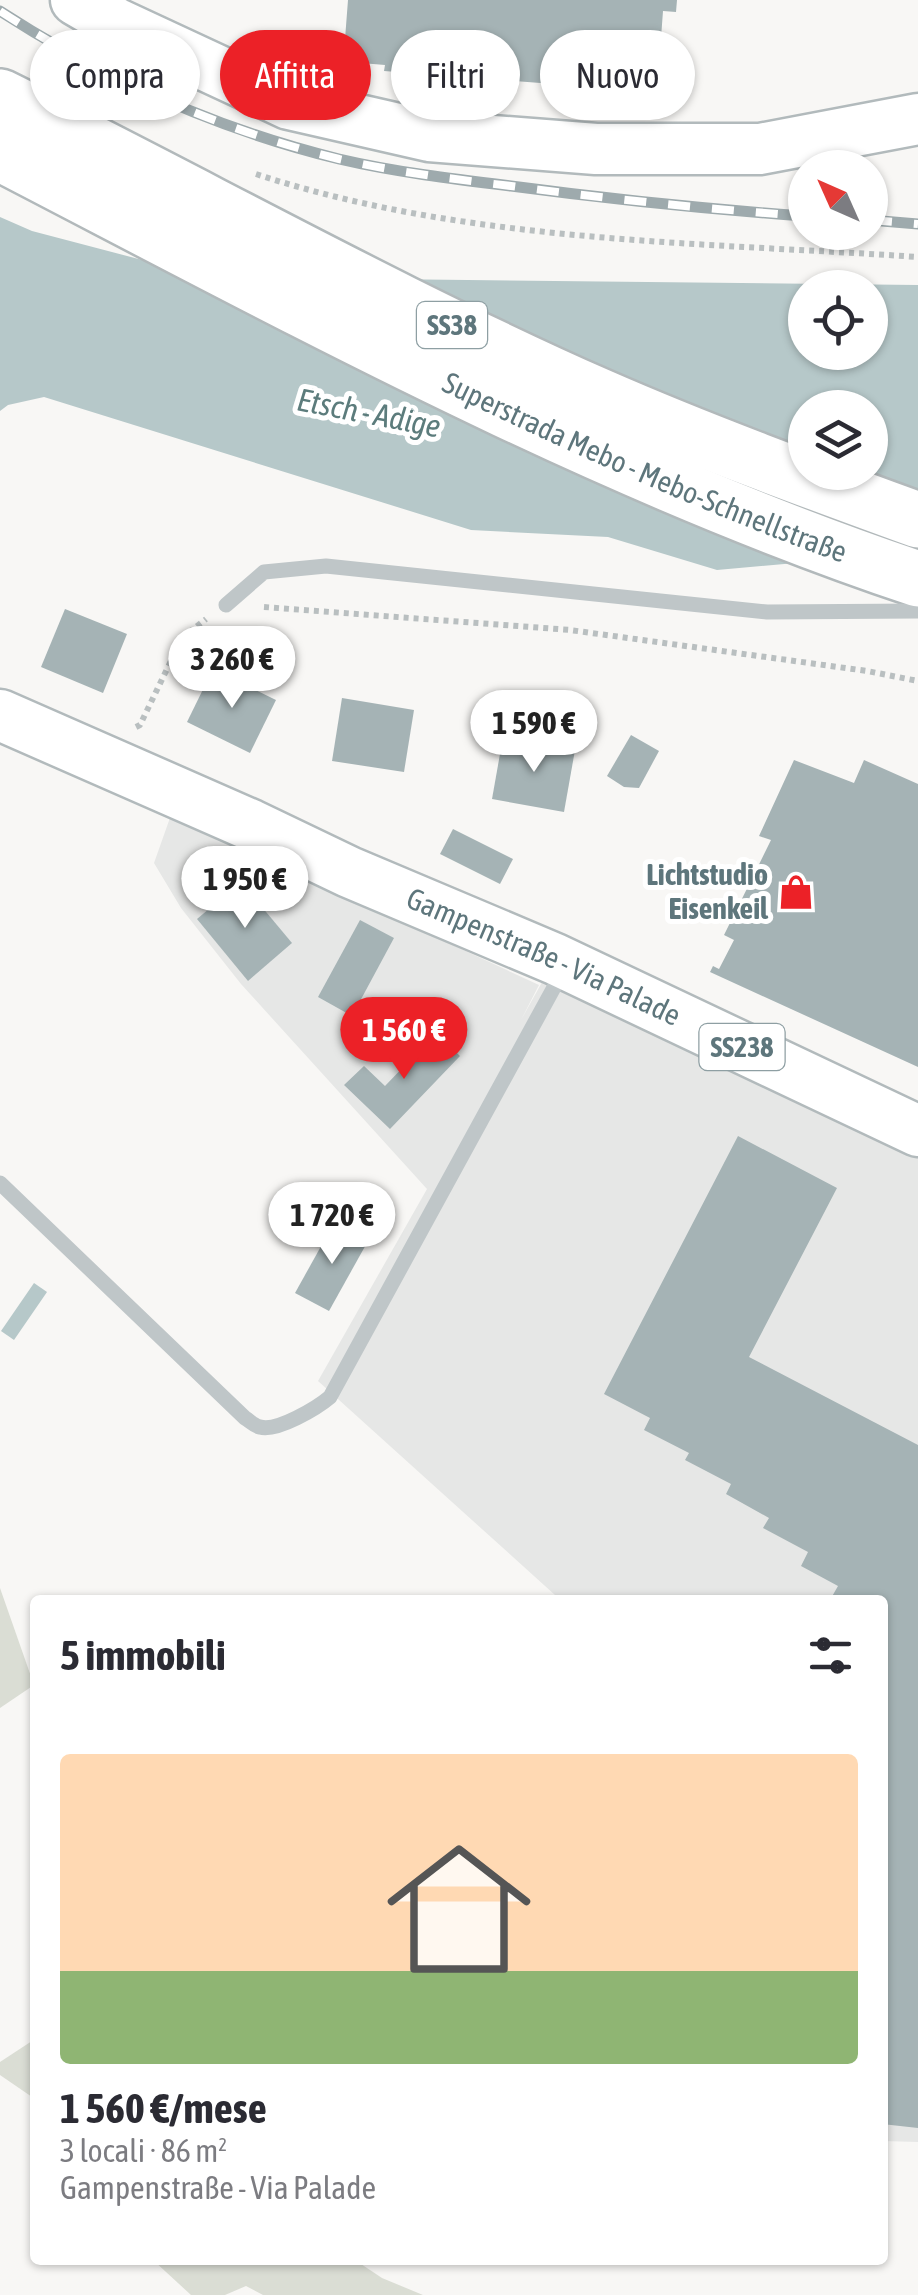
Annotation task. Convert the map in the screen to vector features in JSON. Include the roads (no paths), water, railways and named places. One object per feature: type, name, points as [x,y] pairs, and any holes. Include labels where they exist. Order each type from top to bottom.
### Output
[{"type":"highway","name":"Superstrada Mebo - Mebo-Schnellstraße","points":[[0,97],[222,212],[598,395],[768,466],[918,520]]},
{"type":"highway","name":"Superstrada Mebo - Mebo-Schnellstraße","points":[[0,153],[375,347],[603,454],[808,542],[918,580]]},
{"type":"highway","points":[[808,542],[918,607]]},
{"type":"main road","points":[[76,0],[118,24],[288,104],[429,136],[596,149],[760,149],[918,119]]},
{"type":"main road","name":"Gampenstraße - Via Palade","points":[[0,715],[348,872],[566,964],[918,1131]]},
{"type":"lane","points":[[226,604],[264,572],[326,566],[767,612],[918,607]]},
{"type":"lane","points":[[0,1183],[245,1418],[260,1428],[277,1426],[330,1397],[566,964]]},
{"type":"water","name":"Etsch - Adige","points":[[0,217],[32,231],[207,277],[788,284],[788,370],[888,370],[888,285],[918,285],[918,552],[717,570],[608,537],[471,530],[44,397],[8,405],[0,411]]},
{"type":"water","points":[[34,1283],[47,1292],[14,1340],[1,1331]]},
{"type":"railway","points":[[0,11],[80,59],[163,99],[249,133],[339,159],[548,191],[788,215]]},
{"type":"railway","points":[[888,222],[918,224]]},
{"type":"place","name":"Lichtstudio Eisenkeil","points":[[796,892]]}]
